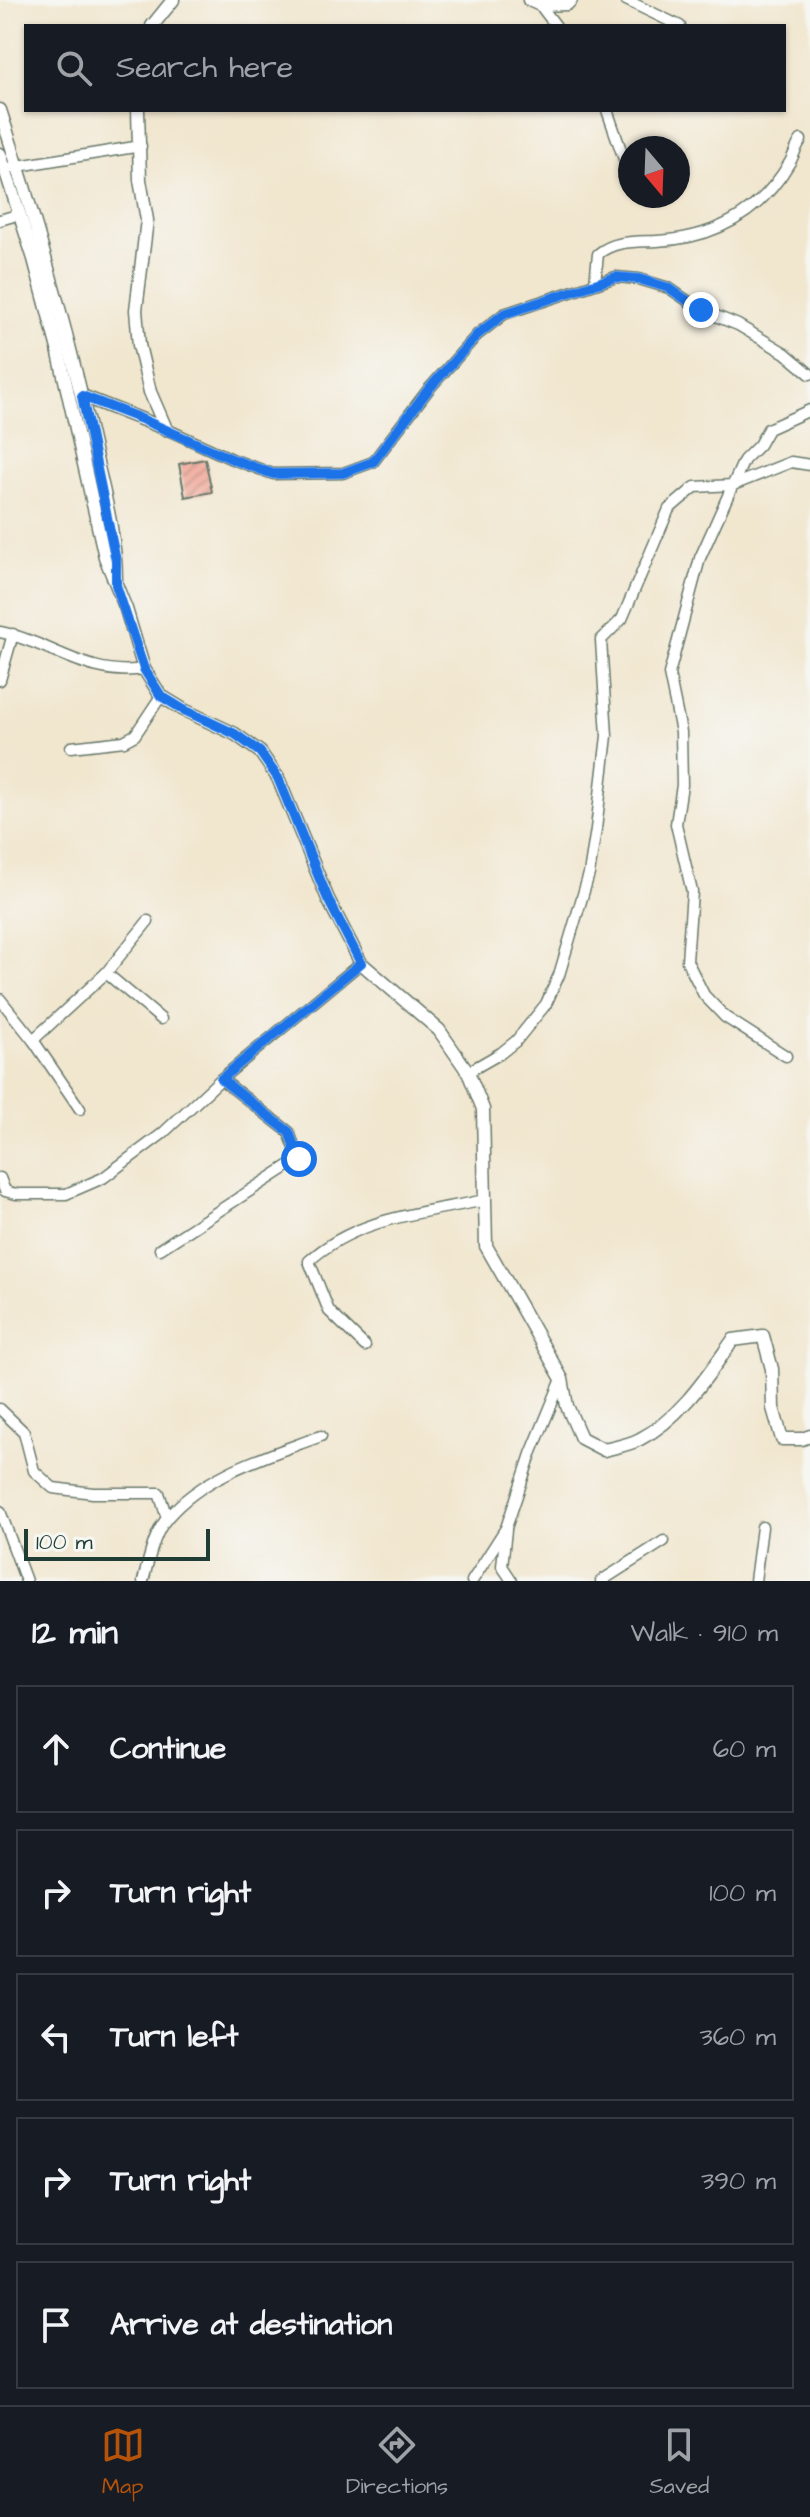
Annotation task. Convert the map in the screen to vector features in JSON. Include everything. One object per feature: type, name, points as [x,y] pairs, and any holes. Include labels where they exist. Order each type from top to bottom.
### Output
[{"type":"street","points":[[154,24],[173,0]]},
{"type":"street","points":[[535,2],[567,4],[571,0]]},
{"type":"street","points":[[626,0],[676,24]]},
{"type":"street","points":[[535,2],[554,24]]},
{"type":"street","points":[[0,110],[20,214],[44,274],[105,557],[144,669],[161,696],[235,734],[260,752],[278,778],[328,899],[361,963],[439,1030],[468,1072],[483,1109],[486,1246],[562,1379],[567,1406],[581,1438],[604,1450],[638,1440],[662,1424],[701,1384],[733,1340],[763,1336],[772,1369],[773,1408],[782,1439],[810,1436]]},
{"type":"street","points":[[138,112],[140,180],[147,220],[136,310],[139,345],[150,392],[166,429]]},
{"type":"street","points":[[608,112],[618,142]]},
{"type":"street","points":[[595,283],[598,254],[610,244],[681,240],[722,228],[750,210],[789,162],[801,140]]},
{"type":"street","points":[[11,167],[141,146]]},
{"type":"street","points":[[0,154],[11,167],[82,396],[116,561],[116,585]]},
{"type":"street","points":[[0,220],[20,214]]},
{"type":"street","points":[[82,396],[273,474],[343,473],[373,462],[428,390],[477,335],[504,314],[616,277],[639,279],[669,288],[701,310],[725,318],[773,346],[810,374]]},
{"type":"street","points":[[786,1056],[725,1017],[704,995],[687,961],[692,892],[676,824],[682,785],[681,732],[669,674],[700,558],[744,460],[759,445],[768,429],[810,410]]},
{"type":"street","points":[[468,1072],[516,1041],[546,1004],[559,975],[589,874],[596,829],[607,736],[601,640],[622,619],[669,509],[695,487],[733,485],[791,462],[810,465]]},
{"type":"street","points":[[0,632],[13,634],[71,660],[123,673],[144,669]]},
{"type":"street","points":[[0,680],[13,634]]},
{"type":"street","points":[[71,747],[124,741],[135,735],[161,696]]},
{"type":"street","points":[[33,1040],[106,973],[148,921]]},
{"type":"street","points":[[0,1178],[5,1191],[16,1194],[66,1194],[86,1188],[103,1178],[162,1134],[221,1079],[361,963]]},
{"type":"street","points":[[106,973],[161,1019]]},
{"type":"street","points":[[0,999],[33,1040],[80,1109]]},
{"type":"street","points":[[160,1249],[299,1159],[289,1132],[221,1079]]},
{"type":"street","points":[[365,1346],[329,1311],[309,1261],[327,1245],[367,1225],[485,1200]]},
{"type":"street","points":[[512,1581],[502,1566],[506,1528],[531,1454],[562,1379]]},
{"type":"street","points":[[0,1409],[24,1432],[34,1471],[53,1488],[93,1493],[159,1493],[167,1518]]},
{"type":"street","points":[[143,1581],[154,1540],[167,1518],[199,1490],[231,1471],[321,1436]]},
{"type":"street","points":[[0,1511],[26,1581]]},
{"type":"street","points":[[755,1581],[762,1527]]},
{"type":"street","points":[[472,1581],[506,1528]]},
{"type":"street","points":[[601,1581],[664,1541]]},
{"type":"building","points":[[205,459],[212,492],[185,497],[179,464]]},
{"type":"route","points":[[299,1159],[289,1132],[221,1079],[361,963],[328,899],[278,778],[260,752],[235,734],[161,696],[144,669],[116,585],[116,561],[82,396],[273,474],[343,473],[373,462],[428,390],[477,335],[504,314],[616,277],[639,279],[669,288],[701,310]]}]
